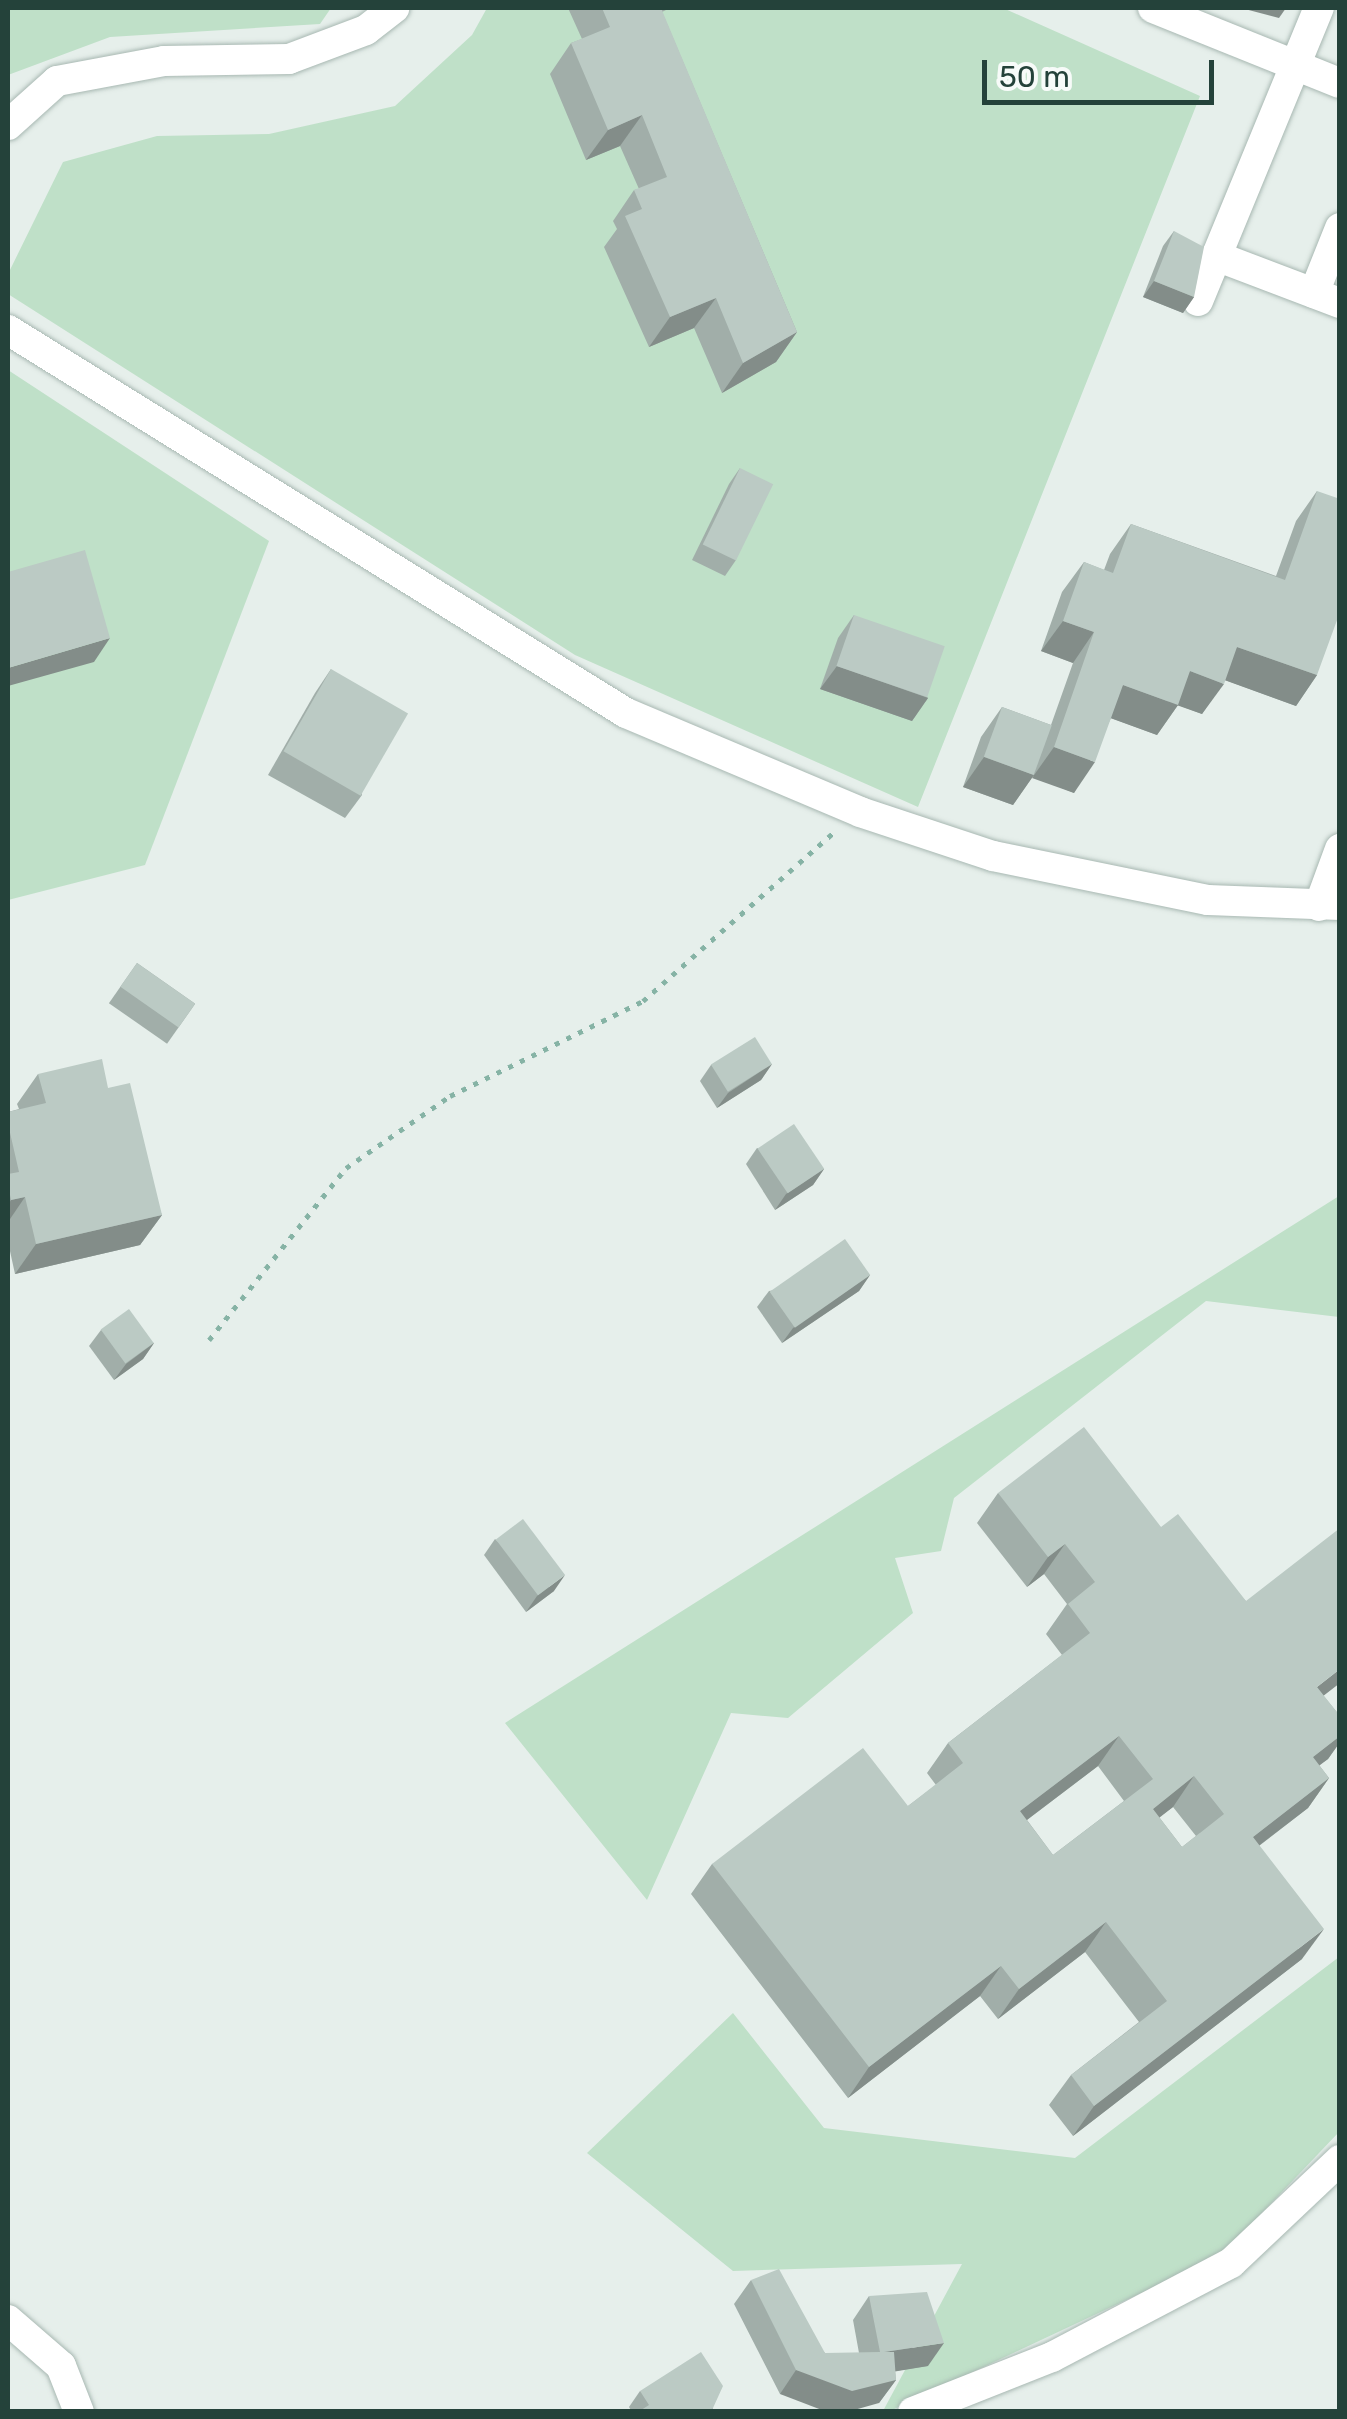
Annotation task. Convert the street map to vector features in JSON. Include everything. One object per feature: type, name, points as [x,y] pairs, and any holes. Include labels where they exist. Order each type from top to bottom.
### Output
[{"type":"street","points":[[8,125],[57,81],[164,61],[289,59],[366,30],[394,8]]},
{"type":"street","points":[[1153,8],[1340,83]]},
{"type":"street","points":[[1198,301],[1318,8]]},
{"type":"street","points":[[1216,256],[1326,298],[1340,228]]},
{"type":"street","points":[[8,330],[511,649],[626,713],[860,812],[1136,890],[1329,905],[1340,849]]},
{"type":"street","points":[[913,2412],[1052,2357],[1230,2263],[1340,2160]]},
{"type":"street","points":[[8,2320],[61,2366],[78,2412]]},
{"type":"path","points":[[209,1340],[346,1168],[420,1113],[643,1001],[764,886],[860,812]]},
{"type":"green space","points":[[8,8],[331,8],[320,24],[110,37],[8,75]]},
{"type":"green space","points":[[487,8],[1003,8],[1200,96],[918,807],[575,655],[8,294],[8,274],[63,162],[157,136],[269,134],[395,106],[472,35]]},
{"type":"green space","points":[[8,370],[269,541],[145,865],[8,900]]},
{"type":"green space","points":[[1339,1196],[1339,1317],[1206,1301],[954,1498],[941,1551],[895,1558],[913,1613],[788,1718],[731,1713],[647,1900],[505,1723]]},
{"type":"green space","points":[[1339,1957],[1339,2132],[1222,2255],[890,2411],[883,2411],[962,2264],[733,2271],[587,2153],[733,2013],[824,2128],[1075,2158]]},
{"type":"building","points":[[602,8],[661,8],[797,332],[743,363],[716,298],[670,317],[625,216],[642,209],[634,190],[667,177],[642,115],[608,130],[571,43],[610,27]]},
{"type":"building","points":[[1174,231],[1204,247],[1194,297],[1154,281]]},
{"type":"building","points":[[740,468],[773,484],[736,561],[703,544]]},
{"type":"building","points":[[1317,491],[1340,499],[1340,612],[1317,675],[1237,647],[1224,684],[1190,671],[1178,705],[1123,685],[1095,762],[1054,747],[1094,632],[1063,621],[1084,562],[1113,573],[1131,524],[1285,580]]},
{"type":"building","points":[[85,550],[110,638],[8,668],[8,572]]},
{"type":"building","points":[[854,615],[945,646],[927,697],[836,666]]},
{"type":"building","points":[[331,669],[408,714],[361,796],[284,751]]},
{"type":"building","points":[[1002,707],[1052,725],[1034,775],[984,757]]},
{"type":"building","points":[[137,963],[195,1004],[179,1027],[120,987]]},
{"type":"building","points":[[755,1037],[772,1064],[728,1092],[711,1065]]},
{"type":"building","points":[[102,1059],[108,1088],[130,1083],[162,1215],[36,1244],[25,1197],[11,1200],[8,1174],[19,1172],[8,1112],[46,1103],[38,1074]]},
{"type":"building","points":[[794,1124],[824,1169],[788,1193],[758,1149]]},
{"type":"building","points":[[845,1239],[870,1275],[795,1328],[770,1292]]},
{"type":"building","points":[[129,1309],[154,1343],[125,1364],[101,1330]]},
{"type":"building","points":[[1084,1427],[1161,1527],[1178,1514],[1246,1601],[1340,1528],[1340,1669],[1317,1687],[1340,1716],[1340,1736],[1313,1757],[1329,1778],[1253,1837],[1324,1929],[1094,2106],[1071,2075],[1167,2001],[1106,1922],[1019,1989],[1001,1966],[869,2067],[712,1864],[863,1748],[908,1806],[963,1763],[948,1743],[1090,1633],[1068,1604],[1095,1582],[1065,1544],[1048,1557],[998,1493]],"holes":[[[1119,1736],[1153,1779],[1053,1855],[1020,1811]],[[1194,1776],[1224,1814],[1182,1847],[1153,1809]]]},
{"type":"building","points":[[523,1519],[565,1575],[538,1595],[496,1539]]},
{"type":"building","points":[[779,2269],[825,2353],[880,2352],[869,2296],[927,2292],[944,2343],[884,2352],[894,2352],[896,2380],[852,2391],[796,2370],[751,2280]]},
{"type":"building","points":[[701,2352],[723,2386],[713,2408],[707,2412],[638,2412],[649,2405],[640,2391]]}]
